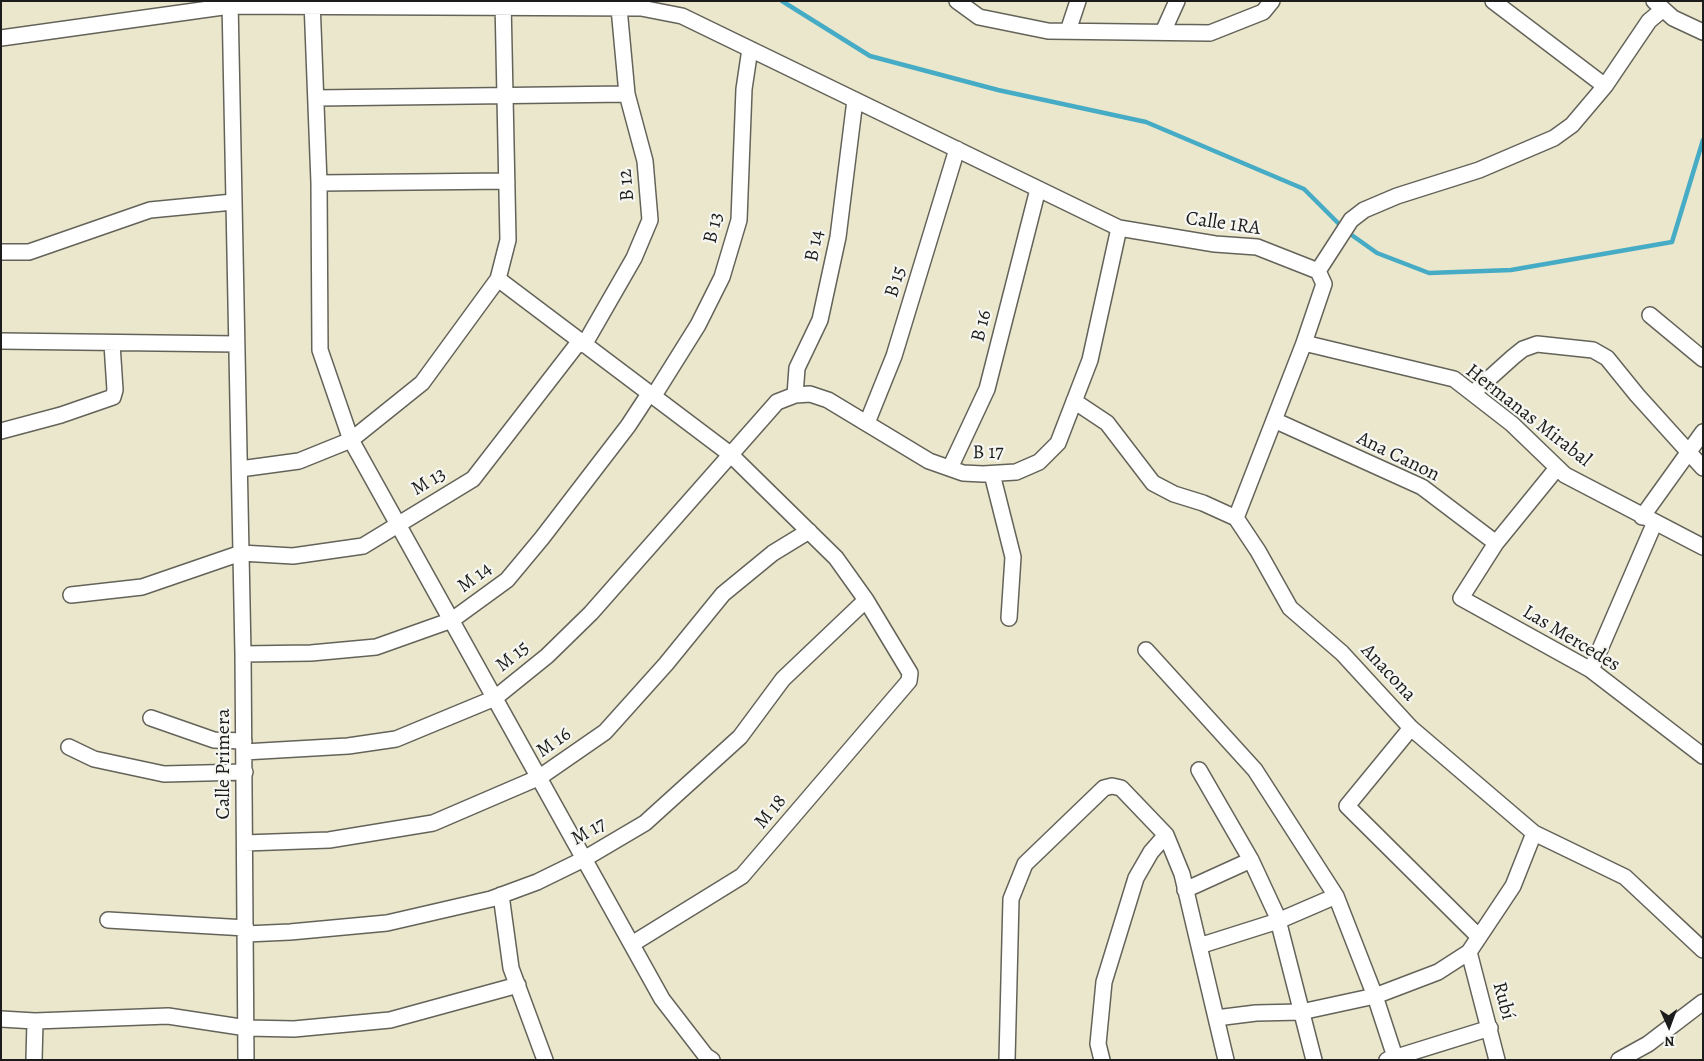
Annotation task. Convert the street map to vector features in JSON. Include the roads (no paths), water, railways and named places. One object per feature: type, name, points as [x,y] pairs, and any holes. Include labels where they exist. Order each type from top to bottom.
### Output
[{"type":"street","points":[[1068,31],[1078,1]]},
{"type":"street","points":[[1162,32],[1177,1]]},
{"type":"street","points":[[960,2],[979,17],[1048,31],[1210,33],[1262,12],[1272,1]]},
{"type":"street","points":[[1493,1],[1605,86]]},
{"type":"street","name":"Calle 1RA","points":[[1,38],[230,4],[621,6],[641,8],[682,16],[1119,228],[1214,244],[1257,247],[1318,271]]},
{"type":"street","name":"Calle Primera","points":[[230,4],[245,772],[246,1060]]},
{"type":"street","points":[[311,4],[319,183],[320,350],[351,440],[662,999],[706,1056],[712,1060]]},
{"type":"street","points":[[240,469],[299,461],[351,440],[422,382],[498,279],[508,240],[503,5]]},
{"type":"street","points":[[1074,401],[1107,422],[1153,483],[1174,494],[1203,503],[1236,518],[1304,343],[1324,284],[1318,271],[1352,220],[1364,210],[1397,196],[1478,170],[1554,138],[1572,125],[1605,86],[1658,5],[1703,32]]},
{"type":"street","name":"B 12","points":[[581,344],[634,258],[650,220],[645,162],[627,94],[621,6]]},
{"type":"street","name":"B 13","points":[[651,395],[698,325],[718,285],[739,220],[744,89],[750,49]]},
{"type":"street","points":[[316,98],[505,94],[627,94]]},
{"type":"street","name":"B 14","points":[[795,395],[797,368],[820,320],[838,237],[855,100]]},
{"type":"street","name":"B 15","points":[[867,423],[894,356],[957,149]]},
{"type":"street","points":[[319,183],[507,180]]},
{"type":"street","name":"B 16","points":[[950,468],[987,389],[1038,189]]},
{"type":"street","points":[[1,252],[29,252],[150,210],[233,202]]},
{"type":"street","name":"B 17","points":[[795,395],[810,394],[828,400],[929,461],[962,473],[992,474],[1016,472],[1039,462],[1058,443],[1090,360],[1119,228]]},
{"type":"street","points":[[498,279],[581,344],[730,454],[836,558],[866,600]]},
{"type":"street","points":[[1650,314],[1703,359]]},
{"type":"street","points":[[1,341],[112,344],[236,344]]},
{"type":"street","name":"Hermanas Mirabal","points":[[1304,343],[1454,380],[1512,424],[1565,476],[1703,547]]},
{"type":"street","points":[[1,431],[61,415],[113,398],[115,390],[112,344]]},
{"type":"street","name":"M 13","points":[[241,553],[293,556],[363,546],[474,479],[581,344]]},
{"type":"street","points":[[1473,393],[1512,357],[1537,344],[1593,350],[1607,358],[1637,395],[1703,468]]},
{"type":"street","name":"M 14","points":[[243,654],[311,653],[376,647],[452,620],[513,573],[651,395]]},
{"type":"street","points":[[730,454],[778,402],[795,395]]},
{"type":"street","name":"Ana Canon","points":[[1274,420],[1422,487],[1496,543]]},
{"type":"street","points":[[1590,670],[1648,520],[1689,451],[1703,432]]},
{"type":"street","name":"M 15","points":[[151,718],[214,740],[244,746],[348,746],[396,739],[495,698],[547,656],[592,613],[730,454]]},
{"type":"street","points":[[1496,543],[1557,468]]},
{"type":"street","points":[[992,474],[1013,558],[1009,618]]},
{"type":"street","name":"Anacona","points":[[1236,518],[1258,551],[1290,608],[1342,653],[1411,728],[1534,833],[1625,877],[1703,950]]},
{"type":"street","name":"M 16","points":[[245,843],[329,840],[433,824],[540,777],[605,732],[666,664],[723,594],[773,553],[808,531]]},
{"type":"street","name":"Las Mercedes","points":[[1496,543],[1461,598],[1590,670],[1703,756]]},
{"type":"street","points":[[71,595],[142,587],[241,553]]},
{"type":"street","name":"M 18","points":[[632,944],[742,876],[909,681],[910,673],[866,600]]},
{"type":"street","name":"M 17","points":[[108,920],[246,931],[290,932],[387,924],[501,895],[537,882],[645,823],[740,737],[783,679],[866,600]]},
{"type":"street","points":[[1146,650],[1255,770],[1336,896],[1375,996],[1391,1058],[1490,1028]]},
{"type":"street","points":[[1411,728],[1347,806],[1479,938]]},
{"type":"street","points":[[69,747],[94,758],[164,774],[245,772]]},
{"type":"street","points":[[1199,770],[1251,860],[1278,921],[1314,1060]]},
{"type":"street","points":[[1007,1060],[1011,900],[1024,864],[1104,788],[1112,786],[1121,788],[1166,835],[1182,874],[1226,1060]]},
{"type":"street","points":[[1216,1018],[1256,1013],[1301,1012],[1375,996],[1438,972],[1470,952],[1513,886],[1534,833]]},
{"type":"street","points":[[1102,1060],[1098,1044],[1104,982],[1136,878],[1151,852],[1166,835]]},
{"type":"street","points":[[1186,890],[1251,860]]},
{"type":"street","points":[[501,895],[512,968],[545,1060]]},
{"type":"street","points":[[1199,946],[1278,921],[1336,896]]},
{"type":"street","name":"Rubí","points":[[1470,952],[1498,1060]]},
{"type":"street","points":[[1,1020],[35,1021],[168,1016],[246,1028],[294,1029],[390,1020],[518,985]]},
{"type":"street","points":[[1619,1060],[1648,1044],[1703,1002]]},
{"type":"street","points":[[34,1060],[35,1021]]},
{"type":"waterway","points":[[782,1],[870,56],[998,90],[1146,122],[1304,189],[1341,226]]},
{"type":"waterway","points":[[1346,231],[1377,253],[1429,273],[1511,270],[1672,242],[1703,140]]}]
